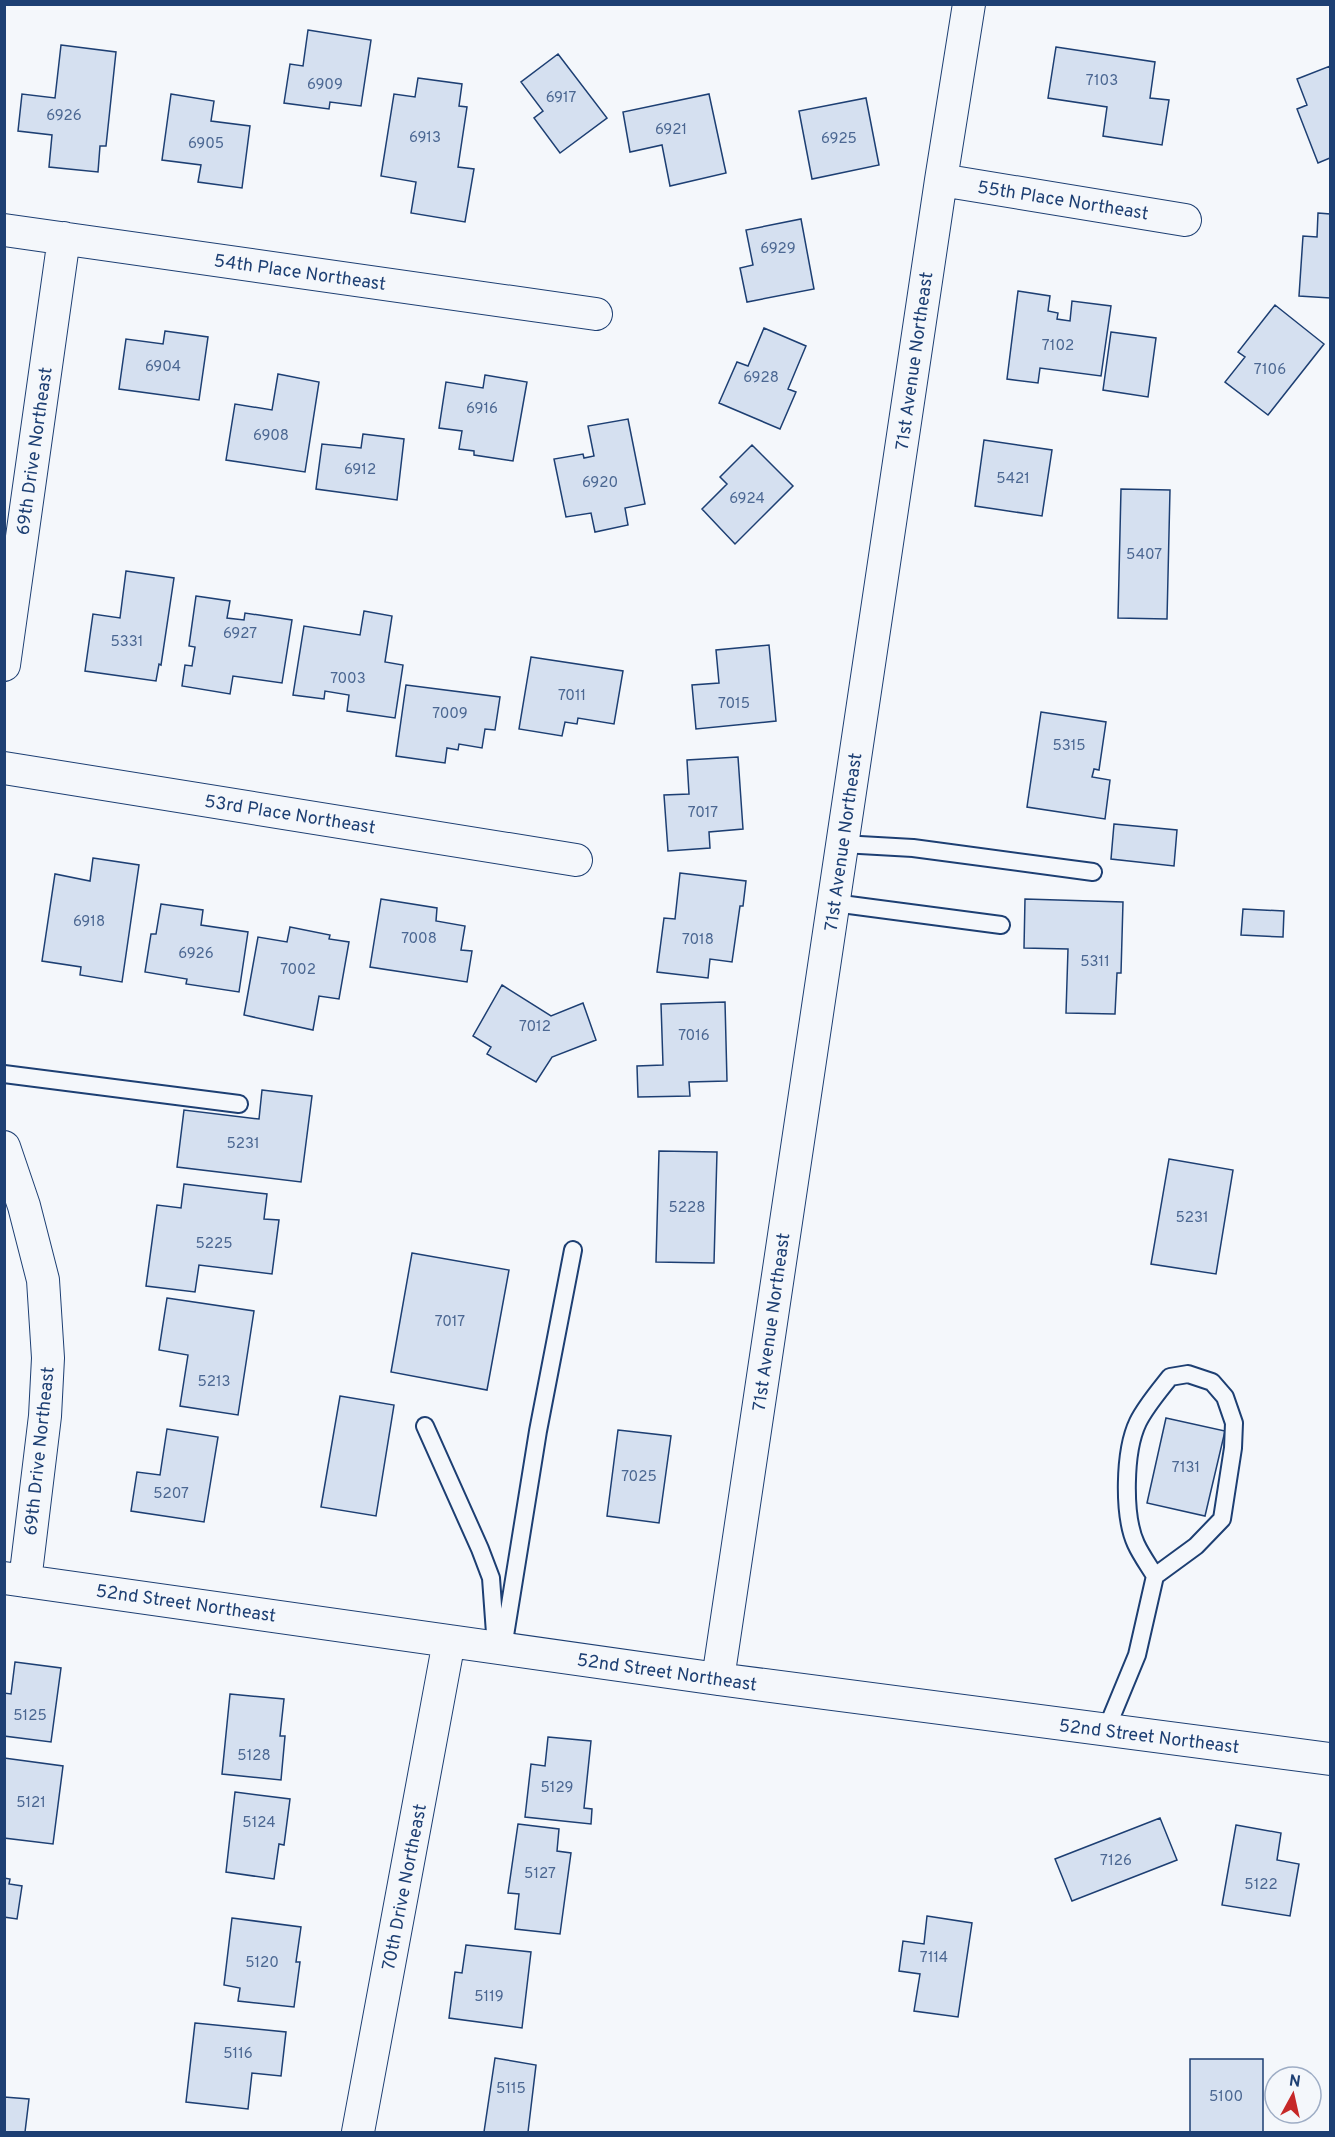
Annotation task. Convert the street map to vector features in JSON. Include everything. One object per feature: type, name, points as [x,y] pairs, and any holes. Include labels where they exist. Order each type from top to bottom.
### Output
[{"type":"street","name":"71st Avenue Northeast","points":[[718,1679],[969,4]]},
{"type":"street","name":"55th Place Northeast","points":[[941,180],[1185,220]]},
{"type":"street","name":"54th Place Northeast","points":[[4,230],[597,314]]},
{"type":"street","name":"69th Drive Northeast","points":[[4,665],[64,238]]},
{"type":"street","name":"53rd Place Northeast","points":[[4,768],[576,860]]},
{"type":"street","name":"69th Drive Northeast","points":[[4,1147],[24,1206],[43,1280],[48,1358],[45,1416],[15,1579]]},
{"type":"street","name":"52nd Street Northeast","points":[[15,1579],[718,1679],[1330,1759]]},
{"type":"street","name":"70th Drive Northeast","points":[[358,2133],[449,1641]]},
{"type":"lane","points":[[842,844],[913,848],[1093,872]]},
{"type":"lane","points":[[834,903],[1001,926]]},
{"type":"lane","points":[[4,1074],[239,1104]]},
{"type":"lane","points":[[500,1648],[573,1250]]},
{"type":"lane","points":[[1106,1730],[1137,1655],[1155,1576],[1196,1546],[1222,1519],[1233,1448],[1234,1423],[1225,1397],[1212,1382],[1188,1374],[1170,1377],[1155,1395],[1137,1423],[1127,1467],[1128,1511],[1135,1544],[1155,1576]]},
{"type":"lane","points":[[425,1426],[491,1578],[500,1648]]},
{"type":"building","points":[[308,30],[371,40],[361,106],[330,102],[329,109],[284,103],[290,64],[303,66]]},
{"type":"building","points":[[61,45],[116,52],[106,146],[100,146],[98,172],[49,167],[52,135],[18,131],[22,94],[55,98]]},
{"type":"building","points":[[1056,47],[1155,62],[1150,98],[1169,100],[1162,145],[1103,136],[1107,107],[1048,98]]},
{"type":"building","points":[[558,54],[607,118],[560,153],[534,118],[543,111],[521,82]]},
{"type":"building","points":[[1330,66],[1330,158],[1318,163],[1297,109],[1307,105],[1297,79]]},
{"type":"building","points":[[418,78],[462,84],[459,106],[467,107],[458,167],[474,169],[465,222],[411,213],[416,182],[381,176],[394,94],[415,97]]},
{"type":"building","points":[[171,94],[214,101],[211,121],[250,126],[242,188],[198,182],[201,165],[162,160]]},
{"type":"building","points":[[709,94],[726,173],[670,186],[662,145],[630,152],[623,112]]},
{"type":"building","points":[[866,98],[879,165],[812,179],[799,111]]},
{"type":"building","points":[[1318,213],[1330,214],[1330,298],[1299,296],[1303,236],[1317,237]]},
{"type":"building","points":[[801,219],[814,289],[747,302],[740,268],[753,265],[746,230]]},
{"type":"building","points":[[1018,291],[1050,296],[1048,311],[1058,313],[1057,319],[1070,321],[1072,301],[1111,306],[1101,376],[1040,368],[1038,383],[1007,379]]},
{"type":"building","points":[[1275,305],[1324,344],[1268,415],[1225,382],[1245,357],[1238,352]]},
{"type":"building","points":[[764,328],[806,346],[788,389],[796,392],[780,429],[719,403],[737,362],[748,366]]},
{"type":"building","points":[[165,331],[208,337],[199,400],[119,389],[126,339],[163,344]]},
{"type":"building","points":[[1111,332],[1156,338],[1148,397],[1103,390]]},
{"type":"building","points":[[278,374],[319,382],[305,472],[226,460],[235,404],[272,410]]},
{"type":"building","points":[[485,375],[527,382],[513,461],[474,455],[474,451],[459,449],[462,431],[439,428],[446,382],[483,388]]},
{"type":"building","points":[[628,419],[645,504],[625,508],[628,525],[595,532],[591,513],[566,517],[554,459],[583,454],[584,458],[594,456],[588,426]]},
{"type":"building","points":[[363,434],[404,439],[397,500],[316,489],[322,444],[361,448]]},
{"type":"building","points":[[984,440],[1052,450],[1042,516],[975,506]]},
{"type":"building","points":[[752,445],[793,486],[735,544],[702,509],[727,484],[720,477]]},
{"type":"building","points":[[1121,489],[1170,490],[1167,619],[1118,618]]},
{"type":"building","points":[[126,571],[174,578],[161,665],[159,664],[156,681],[85,671],[93,614],[120,618]]},
{"type":"building","points":[[196,596],[230,601],[227,618],[244,620],[245,613],[292,620],[282,683],[233,676],[230,694],[182,686],[185,665],[192,666],[195,647],[189,646]]},
{"type":"building","points":[[364,611],[392,616],[385,662],[403,665],[395,718],[347,711],[349,695],[325,691],[324,699],[293,695],[304,626],[360,635]]},
{"type":"building","points":[[769,645],[776,721],[696,729],[692,685],[719,683],[716,650]]},
{"type":"building","points":[[531,657],[623,671],[614,724],[578,718],[577,724],[565,722],[562,736],[519,729]]},
{"type":"building","points":[[406,685],[500,697],[495,730],[485,729],[482,748],[459,744],[458,750],[447,748],[445,763],[396,756]]},
{"type":"building","points":[[1041,712],[1106,722],[1099,770],[1094,769],[1092,777],[1110,780],[1105,819],[1027,807]]},
{"type":"building","points":[[738,757],[743,829],[709,832],[710,848],[668,851],[664,795],[689,794],[687,760]]},
{"type":"building","points":[[1114,824],[1177,830],[1174,866],[1111,859]]},
{"type":"building","points":[[93,858],[139,865],[122,982],[80,975],[81,967],[42,961],[55,874],[90,881]]},
{"type":"building","points":[[680,873],[746,881],[732,962],[710,959],[708,978],[657,972],[664,918],[675,919]]},
{"type":"building","points":[[381,899],[437,908],[436,921],[465,926],[461,950],[472,951],[467,982],[370,967]]},
{"type":"building","points":[[1025,899],[1123,902],[1121,973],[1117,973],[1115,1014],[1066,1013],[1068,949],[1024,948]]},
{"type":"building","points":[[161,904],[203,910],[201,925],[248,932],[239,992],[186,984],[187,979],[145,972],[151,934],[156,934]]},
{"type":"building","points":[[1243,909],[1284,911],[1283,937],[1241,935]]},
{"type":"building","points":[[290,927],[330,935],[329,939],[349,942],[339,999],[319,996],[313,1030],[244,1015],[258,937],[287,942]]},
{"type":"building","points":[[502,985],[551,1016],[583,1003],[596,1040],[552,1057],[536,1082],[487,1054],[491,1047],[473,1036]]},
{"type":"building","points":[[725,1002],[727,1081],[689,1082],[690,1096],[638,1097],[637,1066],[663,1065],[661,1004]]},
{"type":"building","points":[[262,1090],[312,1096],[301,1182],[177,1167],[184,1110],[259,1119]]},
{"type":"building","points":[[659,1151],[717,1152],[714,1263],[656,1262]]},
{"type":"building","points":[[1169,1159],[1233,1170],[1216,1274],[1151,1264]]},
{"type":"building","points":[[184,1184],[267,1194],[264,1219],[279,1220],[272,1274],[199,1265],[195,1292],[146,1286],[157,1205],[181,1208]]},
{"type":"building","points":[[412,1253],[509,1270],[487,1390],[391,1372]]},
{"type":"building","points":[[167,1298],[254,1311],[238,1415],[180,1406],[188,1355],[159,1350]]},
{"type":"building","points":[[340,1396],[394,1405],[376,1516],[321,1507]]},
{"type":"building","points":[[1166,1418],[1225,1431],[1205,1516],[1147,1503]]},
{"type":"building","points":[[167,1429],[218,1437],[204,1522],[131,1511],[137,1472],[160,1475]]},
{"type":"building","points":[[618,1430],[671,1436],[659,1523],[607,1516]]},
{"type":"building","points":[[15,1662],[61,1668],[51,1742],[4,1736],[4,1693],[11,1694]]},
{"type":"building","points":[[230,1694],[284,1699],[280,1736],[285,1736],[281,1780],[222,1774]]},
{"type":"building","points":[[548,1737],[591,1741],[584,1808],[592,1809],[591,1824],[525,1817],[531,1764],[545,1766]]},
{"type":"building","points":[[4,1758],[63,1766],[53,1844],[4,1838]]},
{"type":"building","points":[[235,1792],[290,1799],[284,1845],[279,1844],[274,1879],[226,1872]]},
{"type":"building","points":[[1160,1818],[1177,1860],[1072,1901],[1055,1859]]},
{"type":"building","points":[[518,1824],[559,1829],[557,1851],[571,1853],[560,1934],[515,1929],[519,1894],[508,1893]]},
{"type":"building","points":[[1236,1825],[1281,1833],[1277,1860],[1299,1864],[1290,1916],[1222,1905]]},
{"type":"building","points":[[4,1878],[10,1879],[9,1884],[22,1886],[17,1919],[4,1917]]},
{"type":"building","points":[[927,1916],[972,1923],[958,2017],[914,2011],[920,1974],[899,1971],[903,1941],[924,1944]]},
{"type":"building","points":[[232,1918],[301,1927],[296,1962],[300,1962],[294,2007],[238,2001],[240,1988],[224,1985]]},
{"type":"building","points":[[466,1945],[531,1952],[522,2028],[449,2018],[455,1972],[462,1973]]},
{"type":"building","points":[[195,2023],[286,2032],[281,2076],[252,2073],[248,2109],[186,2102]]},
{"type":"building","points":[[495,2058],[536,2065],[528,2132],[484,2132]]},
{"type":"building","points":[[1190,2059],[1263,2059],[1263,2132],[1190,2132]]},
{"type":"building","points":[[4,2097],[29,2099],[25,2132],[4,2132]]}]
